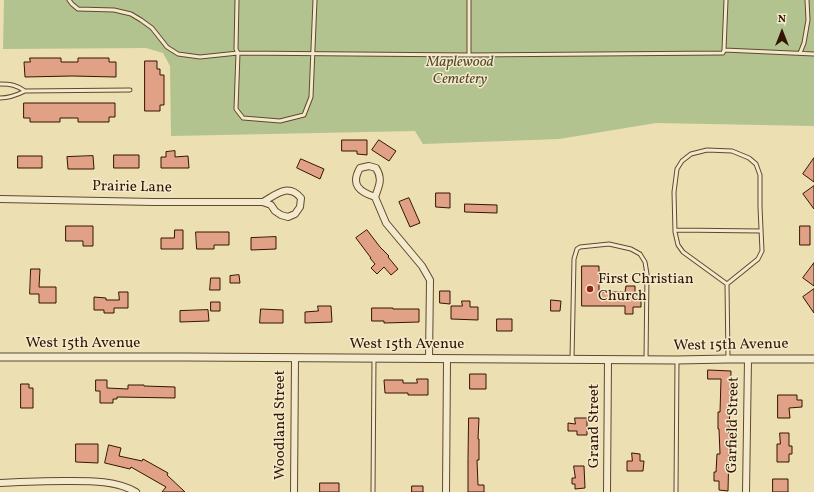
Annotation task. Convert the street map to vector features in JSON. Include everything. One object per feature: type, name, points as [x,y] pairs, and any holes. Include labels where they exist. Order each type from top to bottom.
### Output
[{"type":"street","points":[[375,197],[360,190],[356,183],[357,174],[360,168],[369,166],[376,168],[380,174],[380,183],[375,197],[386,223],[422,266],[430,280],[430,359]]},
{"type":"street","name":"Prairie Lane","points":[[0,199],[154,202],[263,202],[271,205],[275,211],[281,215],[288,217],[295,214],[300,207],[301,198],[296,193],[288,190],[281,192],[263,202]]},
{"type":"street","name":"West 15th Avenue","points":[[0,357],[608,360],[814,359]]},
{"type":"street","name":"Woodland Street","points":[[294,492],[295,358]]},
{"type":"street","points":[[446,359],[446,492]]},
{"type":"street","name":"Garfield Street","points":[[746,492],[748,359]]},
{"type":"street","name":"Grand Street","points":[[607,492],[608,360]]},
{"type":"street","points":[[0,483],[86,481],[113,483],[136,492]]},
{"type":"lane","points":[[69,0],[78,8],[114,10],[131,14],[152,28],[167,47],[178,54],[200,57],[238,53],[469,55],[723,53],[724,50],[814,54]]},
{"type":"lane","points":[[236,0],[236,49],[238,53],[236,109],[243,118],[280,121],[304,115],[311,97],[315,0]]},
{"type":"lane","points":[[469,0],[469,55]]},
{"type":"lane","points":[[724,50],[726,0]]},
{"type":"lane","points":[[800,53],[804,43],[808,20],[807,0]]},
{"type":"lane","points":[[0,84],[11,84],[25,91]]},
{"type":"lane","points":[[0,98],[8,98],[25,91],[130,90]]},
{"type":"lane","points":[[707,150],[732,151],[748,158],[756,164],[760,175],[762,251],[758,259],[727,284],[683,252],[678,245],[675,230],[674,192],[677,169],[682,161],[691,154],[707,150]]},
{"type":"lane","points":[[675,230],[761,231]]},
{"type":"lane","points":[[572,359],[574,259],[577,249],[580,247],[609,244],[631,248],[640,254],[645,262],[647,274],[646,360]]},
{"type":"lane","points":[[727,284],[728,359]]},
{"type":"lane","points":[[373,492],[374,358]]},
{"type":"lane","points":[[676,492],[677,360]]},
{"type":"green space","name":"Maplewood Cemetery","points":[[4,0],[814,0],[814,126],[656,123],[559,139],[423,144],[415,131],[171,136],[170,66],[163,53],[146,48],[3,49]]},
{"type":"building","points":[[30,58],[61,58],[61,62],[78,62],[78,58],[109,58],[109,62],[116,62],[116,77],[25,77],[24,62],[30,62]]},
{"type":"building","points":[[145,61],[157,61],[157,69],[160,69],[160,75],[164,75],[164,105],[160,105],[160,111],[145,111]]},
{"type":"building","points":[[24,103],[115,103],[115,117],[109,117],[109,122],[78,122],[78,118],[60,118],[60,122],[30,122],[30,118],[24,118]]},
{"type":"building","points":[[342,140],[367,140],[367,155],[357,154],[357,151],[342,151]]},
{"type":"building","points":[[379,140],[396,151],[389,161],[372,150]]},
{"type":"building","points":[[175,151],[175,157],[188,156],[189,168],[161,168],[161,157],[166,157],[166,152]]},
{"type":"building","points":[[114,155],[139,155],[139,168],[114,168]]},
{"type":"building","points":[[18,156],[42,156],[42,168],[18,168]]},
{"type":"building","points":[[93,156],[94,169],[68,169],[67,157]]},
{"type":"building","points":[[814,158],[814,182],[803,174]]},
{"type":"building","points":[[301,159],[324,169],[320,179],[297,168]]},
{"type":"building","points":[[814,186],[814,209],[803,194]]},
{"type":"building","points":[[436,193],[450,193],[450,208],[436,207]]},
{"type":"building","points":[[409,198],[420,223],[410,227],[399,202]]},
{"type":"building","points":[[465,204],[497,205],[497,213],[465,212]]},
{"type":"building","points":[[66,226],[93,226],[93,246],[83,246],[83,241],[66,241]]},
{"type":"building","points":[[800,226],[810,226],[810,245],[800,245]]},
{"type":"building","points":[[175,230],[183,230],[183,249],[161,249],[161,238],[174,238]]},
{"type":"building","points":[[367,230],[398,269],[391,275],[384,267],[377,274],[371,268],[375,264],[356,238]]},
{"type":"building","points":[[196,232],[229,232],[229,245],[214,245],[214,249],[197,249]]},
{"type":"building","points":[[276,237],[276,249],[251,250],[251,238]]},
{"type":"building","points":[[814,263],[814,286],[803,278]]},
{"type":"building","name":"First Christian Church","points":[[582,266],[599,266],[599,292],[625,292],[626,286],[635,286],[635,293],[641,293],[641,307],[633,307],[633,314],[625,314],[625,306],[582,306]]},
{"type":"building","points":[[31,269],[40,269],[39,287],[56,287],[56,303],[39,303],[39,294],[30,294]]},
{"type":"building","points":[[239,275],[240,283],[230,283],[230,276]]},
{"type":"building","points":[[211,278],[220,278],[220,290],[210,290]]},
{"type":"building","points":[[814,289],[814,313],[803,297]]},
{"type":"building","points":[[440,291],[450,291],[450,304],[440,303]]},
{"type":"building","points":[[119,292],[128,292],[128,308],[114,308],[114,313],[104,313],[104,310],[94,310],[94,297],[106,298],[106,300],[119,300]]},
{"type":"building","points":[[551,300],[561,301],[560,311],[551,311]]},
{"type":"building","points":[[462,301],[470,301],[470,307],[478,307],[478,320],[451,319],[451,306],[462,306]]},
{"type":"building","points":[[211,302],[220,302],[220,311],[211,311]]},
{"type":"building","points":[[318,306],[331,306],[332,322],[305,323],[305,312],[318,311]]},
{"type":"building","points":[[372,308],[419,309],[419,322],[384,323],[384,321],[372,321]]},
{"type":"building","points":[[261,309],[283,310],[283,323],[260,323]]},
{"type":"building","points":[[208,310],[209,321],[180,322],[180,311]]},
{"type":"building","points":[[497,319],[512,319],[512,331],[497,331]]},
{"type":"building","points":[[708,370],[731,371],[728,491],[719,490],[719,481],[714,481],[717,454],[720,454],[718,412],[720,412],[721,379],[708,379]]},
{"type":"building","points":[[470,374],[486,374],[486,389],[470,389]]},
{"type":"building","points":[[417,379],[428,379],[428,395],[385,393],[384,380],[403,380],[403,383],[417,383]]},
{"type":"building","points":[[96,380],[107,380],[107,388],[128,389],[128,385],[175,387],[175,398],[117,397],[117,399],[113,399],[113,403],[100,403],[100,391],[96,391]]},
{"type":"building","points":[[21,384],[29,384],[29,388],[33,388],[33,408],[21,408]]},
{"type":"building","points":[[778,395],[797,395],[797,400],[802,400],[802,407],[789,408],[790,418],[778,418]]},
{"type":"building","points":[[469,418],[479,418],[479,460],[477,460],[478,485],[484,485],[484,492],[468,492]]},
{"type":"building","points":[[575,418],[587,418],[587,435],[577,435],[577,431],[568,431],[568,423],[575,424]]},
{"type":"building","points":[[780,433],[789,433],[789,446],[792,446],[792,454],[789,454],[789,462],[777,462],[777,444],[780,444]]},
{"type":"building","points":[[76,444],[98,444],[98,463],[76,462]]},
{"type":"building","points":[[109,445],[121,448],[119,456],[142,461],[143,459],[168,473],[167,475],[185,492],[162,492],[166,487],[131,467],[130,469],[105,463]]},
{"type":"building","points":[[632,453],[640,454],[640,461],[644,461],[643,471],[627,471],[627,461],[632,461]]},
{"type":"building","points":[[574,466],[584,466],[585,488],[575,489],[575,484],[572,484],[572,478],[575,478]]},
{"type":"building","points":[[773,479],[788,479],[788,492],[773,492]]},
{"type":"building","points":[[320,483],[339,483],[339,492],[320,492]]},
{"type":"building","points":[[412,486],[423,486],[423,492],[412,492]]},
{"type":"place","name":"First Christian Church","points":[[590,289]]}]
